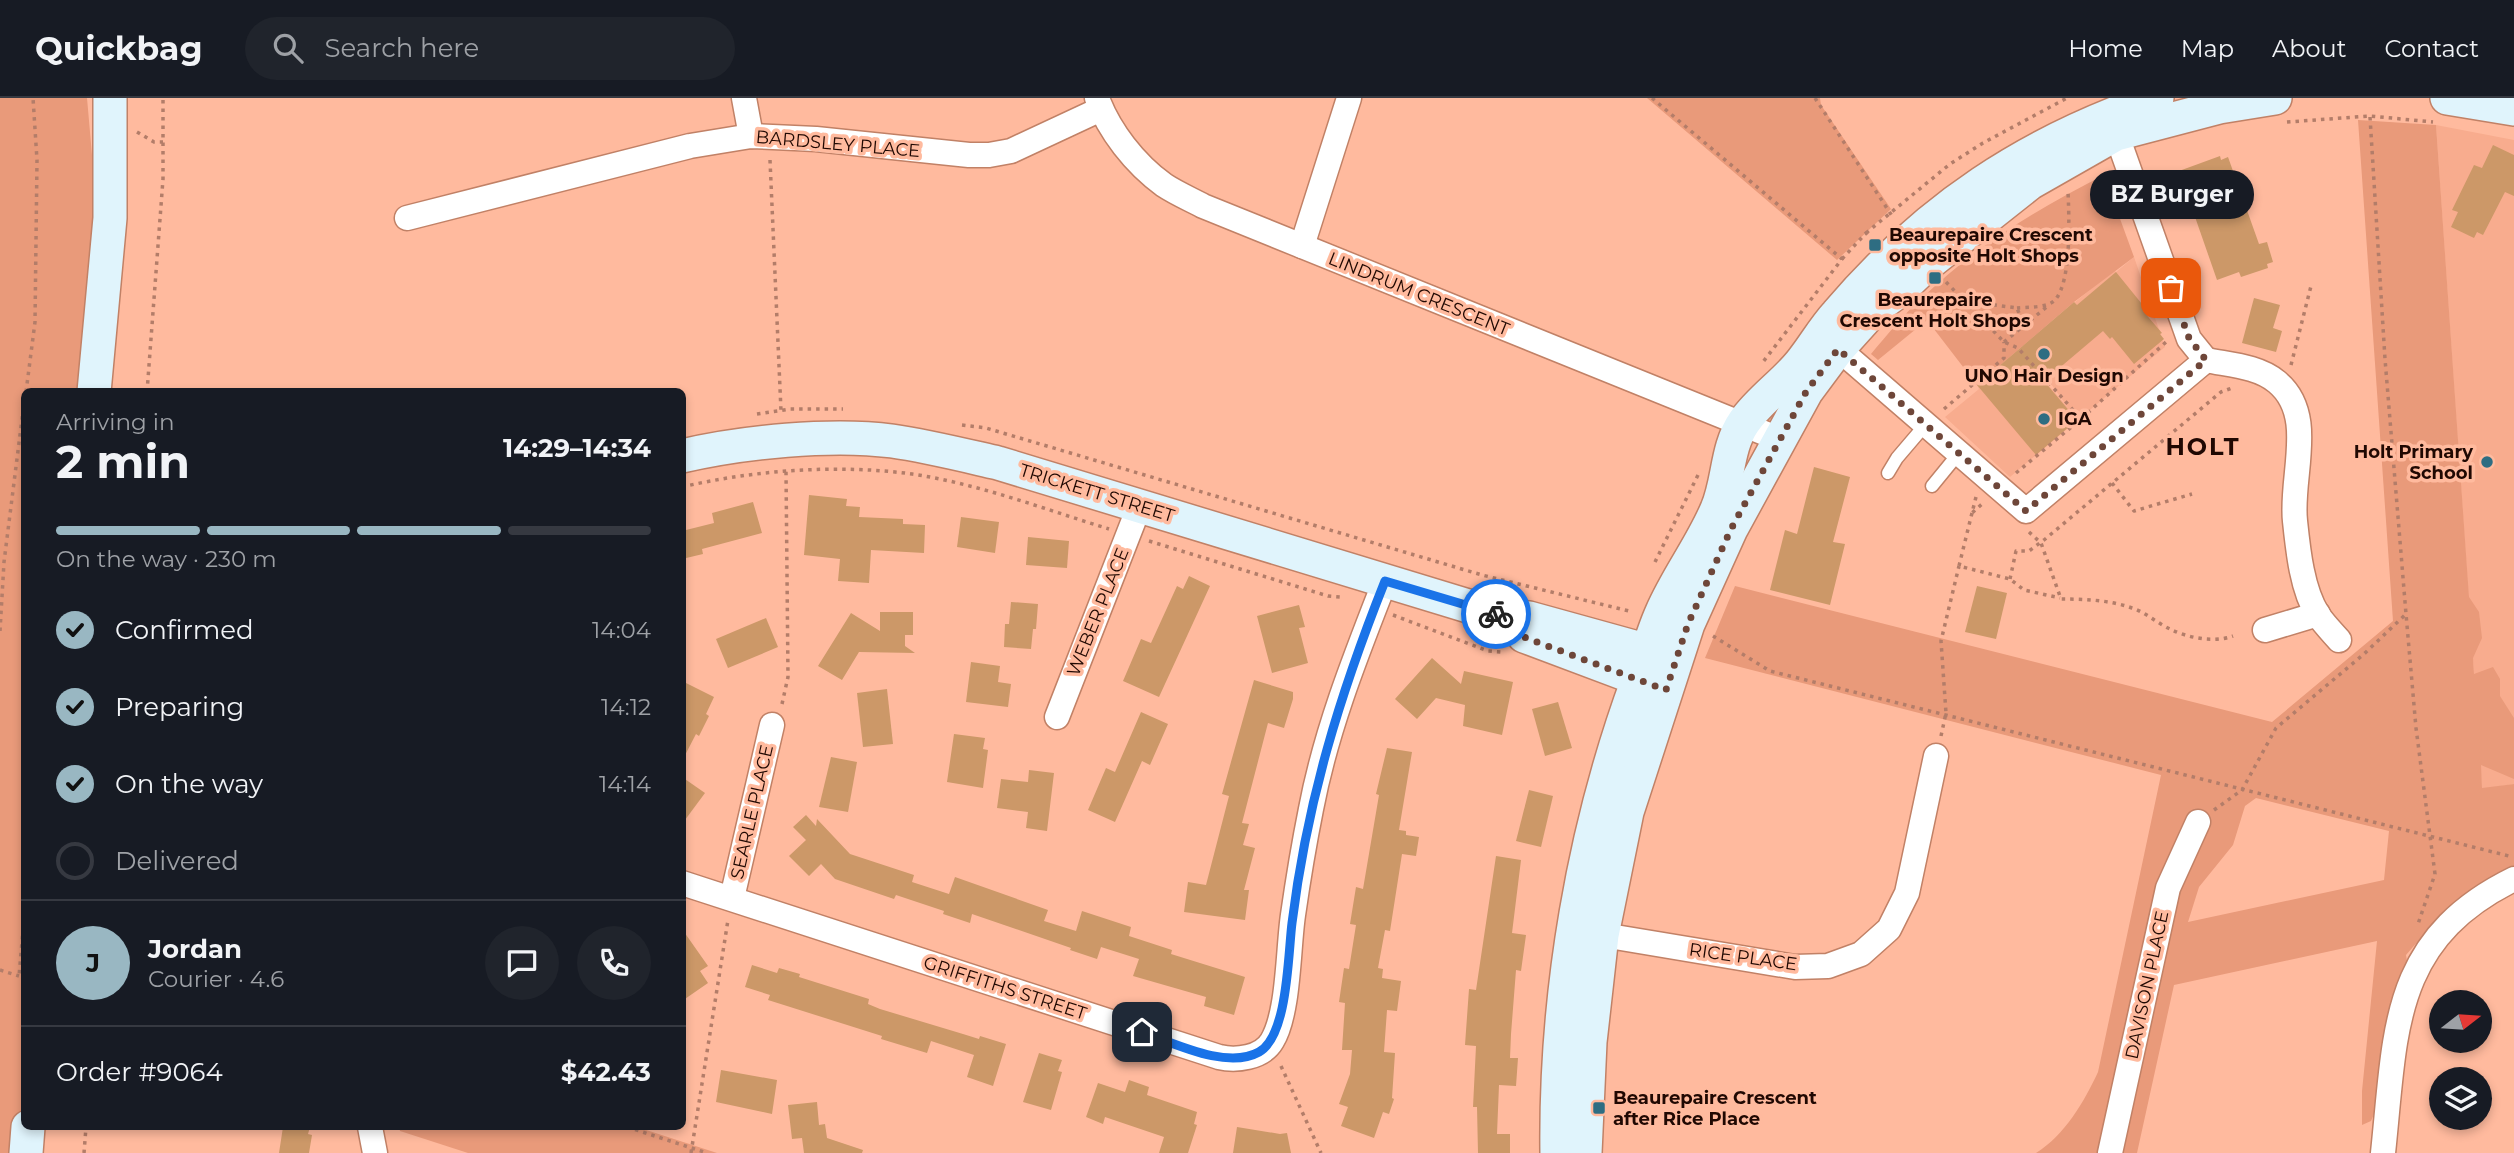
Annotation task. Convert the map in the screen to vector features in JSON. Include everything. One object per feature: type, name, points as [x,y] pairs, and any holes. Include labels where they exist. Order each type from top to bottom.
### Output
[{"type":"street","points":[[93,388],[110,218],[110,98]]},
{"type":"street","points":[[744,98],[760,136]]},
{"type":"street","points":[[1302,246],[1349,98]]},
{"type":"street","points":[[1557,1153],[1560,1053],[1588,932],[1627,812],[1658,669],[1662,612],[1718,507],[1727,465],[1742,424],[1769,392],[1800,363],[1900,290],[2000,205],[2112,124],[2157,98]]},
{"type":"street","points":[[2112,124],[2275,98]]},
{"type":"street","points":[[2447,98],[2514,109]]},
{"type":"street","name":"BARDSLEY PLACE","points":[[407,218],[690,146],[760,136],[989,155],[1011,151],[1099,104]]},
{"type":"street","name":"LINDRUM CRESCENT","points":[[1099,104],[1123,144],[1143,166],[1164,185],[1203,206],[1779,439]]},
{"type":"street","points":[[2112,124],[2189,338],[2206,360],[2266,374],[2289,395],[2296,408],[2300,424],[2294,489],[2295,520],[2306,583],[2318,614],[2339,640]]},
{"type":"street","points":[[1830,341],[1931,420],[1959,453],[2026,511],[2206,360]]},
{"type":"street","points":[[1658,669],[1688,624],[1731,529],[1806,392],[1830,341]]},
{"type":"street","name":"TRICKETT STREET","points":[[686,455],[783,441],[855,439],[891,441],[998,463],[1134,521],[1385,581],[1501,616],[1526,638],[1658,669]]},
{"type":"street","name":"WEBER PLACE","points":[[1057,717],[1134,521]]},
{"type":"street","points":[[1270,1044],[1281,1017],[1293,913],[1317,782],[1345,687],[1385,581]]},
{"type":"street","points":[[2264,630],[2318,614]]},
{"type":"street","name":"SEARLE PLACE","points":[[732,898],[772,725]]},
{"type":"street","name":"RICE PLACE","points":[[1588,932],[1796,967],[1828,966],[1861,954],[1889,929],[1907,893],[1936,756]]},
{"type":"street","name":"DAVISON PLACE","points":[[2110,1153],[2168,888],[2198,822]]},
{"type":"street","points":[[2383,1153],[2395,1038],[2406,990],[2426,952],[2451,920],[2470,904],[2514,878]]},
{"type":"street","name":"GRIFFITHS STREET","points":[[686,884],[1219,1057],[1244,1058],[1270,1044]]},
{"type":"street","points":[[1585,1153],[1590,1042],[1588,932]]},
{"type":"street","points":[[26,1153],[28,1130]]},
{"type":"street","points":[[371,1130],[375,1153]]},
{"type":"lane","points":[[1888,474],[1897,458],[1931,420]]},
{"type":"lane","points":[[1932,486],[1959,453]]},
{"type":"path","points":[[27,388],[35,321],[37,160],[33,98]]},
{"type":"path","points":[[147,388],[163,192],[163,98]]},
{"type":"path","points":[[1652,98],[1842,259],[1763,362]]},
{"type":"path","points":[[1815,98],[1890,213]]},
{"type":"path","points":[[1866,233],[1950,164],[2067,98]]},
{"type":"path","points":[[2370,117],[2385,359],[2406,614],[2435,874],[2414,939],[2426,952]]},
{"type":"path","points":[[760,136],[780,410]]},
{"type":"path","points":[[2004,342],[2053,302],[2065,273],[2068,248],[2067,189]]},
{"type":"path","points":[[1940,276],[2004,342],[2018,348],[2081,419]]},
{"type":"path","points":[[2010,579],[2016,551],[2029,551],[2041,542],[2221,392],[2239,385],[2265,386],[2284,375],[2290,367],[2311,286]]},
{"type":"path","points":[[1959,295],[1987,304],[2017,308],[2053,302]]},
{"type":"path","points":[[2017,308],[2024,326]]},
{"type":"path","points":[[2008,480],[2081,419],[2167,341]]},
{"type":"path","points":[[1931,420],[2004,358],[2004,342]]},
{"type":"path","points":[[0,631],[4,562],[21,427]]},
{"type":"path","points":[[1654,566],[1702,467]]},
{"type":"path","points":[[772,725],[783,701],[788,677],[786,471]]},
{"type":"path","points":[[686,486],[757,472],[864,471],[912,474],[1134,521],[1328,596]]},
{"type":"path","points":[[2112,483],[2134,511],[2192,494]]},
{"type":"path","points":[[1936,756],[1945,715],[1941,641],[1978,488]]},
{"type":"path","points":[[1972,513],[1989,498]]},
{"type":"path","points":[[2041,542],[2061,598]]},
{"type":"path","points":[[1959,566],[2010,579],[2024,590],[2132,608],[2188,636],[2222,640],[2233,636]]},
{"type":"path","points":[[1392,614],[1488,651],[1510,652]]},
{"type":"path","points":[[2198,822],[2242,790],[2276,728],[2364,654],[2406,614]]},
{"type":"path","points":[[1713,635],[1770,671],[2505,856],[2514,856]]},
{"type":"path","points":[[691,1150],[732,898]]},
{"type":"path","points":[[0,970],[19,976],[21,953]]},
{"type":"path","points":[[1270,1044],[1321,1153]]},
{"type":"path","points":[[84,1153],[86,1130]]},
{"type":"path","points":[[635,1130],[707,1153]]},
{"type":"shaded area","points":[[0,98],[87,98],[94,178],[87,388],[21,388],[21,1130],[26,1130],[26,1153],[0,1153]]},
{"type":"shaded area","points":[[1647,98],[1820,98],[1821,105],[1891,209],[1837,260]]},
{"type":"shaded area","points":[[2358,120],[2436,125],[2469,597],[2479,612],[2482,638],[2473,658],[2474,674],[2493,667],[2500,679],[2500,696],[2514,718],[2514,779],[2481,765],[2482,788],[2514,784],[2514,870],[2508,871],[2445,910],[2406,955],[2383,1094],[2371,1121],[2362,1125],[2362,1091],[2377,941],[2174,985],[2137,1153],[2036,1153],[2056,1137],[2073,1117],[2098,1072],[2161,775],[1705,658],[1735,586],[2272,722],[2393,621]],"holes":[[[2256,798],[2389,831],[2384,880],[2188,922],[2199,887],[2233,845],[2245,806]]]},
{"type":"shaded area","name":"Holt Primary School","points":[[2436,125],[2514,140],[2514,784],[2482,789]]},
{"type":"shaded area","points":[[2104,175],[2134,257],[2074,302],[1977,385],[1927,320],[1878,360],[1871,354],[1915,305],[1964,261],[2031,215]]},
{"type":"shaded area","points":[[2134,257],[2165,347],[2010,477],[1945,417],[1979,389],[1977,385],[2018,350],[2069,409],[2023,345],[2114,270],[2116,272]]},
{"type":"shaded area","points":[[646,1130],[717,1153],[468,1153],[400,1131]]},
{"type":"building","points":[[2493,145],[2514,155],[2514,196],[2505,192],[2483,235],[2477,232],[2474,238],[2451,227],[2458,212],[2452,210],[2474,165],[2482,168]]},
{"type":"building","points":[[2220,156],[2221,160],[2228,157],[2259,244],[2267,242],[2273,262],[2267,264],[2268,268],[2241,277],[2239,272],[2217,280],[2179,171]]},
{"type":"building","points":[[2116,272],[2146,309],[2143,311],[2164,339],[2134,364],[2112,337],[2110,339],[2103,331],[2044,381],[2077,420],[2036,455],[1977,385],[2074,302],[2077,305]]},
{"type":"building","points":[[2254,298],[2280,305],[2273,328],[2282,331],[2276,352],[2242,343]]},
{"type":"building","points":[[1814,467],[1850,477],[1833,542],[1845,544],[1830,605],[1770,590],[1785,530],[1797,534]]},
{"type":"building","points":[[809,495],[847,499],[846,506],[860,507],[859,517],[903,519],[903,524],[925,525],[924,553],[871,550],[869,583],[838,581],[840,559],[804,555]]},
{"type":"building","points":[[753,502],[762,533],[702,549],[703,554],[686,558],[686,530],[714,523],[712,513]]},
{"type":"building","points":[[961,517],[999,522],[995,553],[957,547]]},
{"type":"building","points":[[1028,537],[1069,541],[1067,568],[1026,565]]},
{"type":"building","points":[[1189,576],[1210,586],[1159,697],[1123,681],[1141,639],[1151,643],[1177,586],[1183,589]]},
{"type":"building","points":[[1977,586],[2007,593],[1996,639],[1965,632]]},
{"type":"building","points":[[1011,602],[1038,604],[1031,649],[1004,647],[1005,624],[1009,624]]},
{"type":"building","points":[[1299,605],[1305,627],[1299,628],[1308,663],[1272,673],[1257,616]]},
{"type":"building","points":[[880,612],[913,612],[913,635],[905,635],[905,646],[915,653],[859,652],[842,680],[818,666],[851,613],[880,631]]},
{"type":"building","points":[[766,618],[778,647],[728,668],[716,639]]},
{"type":"building","points":[[1432,658],[1461,684],[1464,671],[1513,682],[1502,735],[1463,726],[1465,705],[1436,698],[1417,719],[1395,699]]},
{"type":"building","points":[[971,662],[1000,666],[998,682],[1011,684],[1008,707],[966,702]]},
{"type":"building","points":[[1254,680],[1293,692],[1293,699],[1284,728],[1268,723],[1242,823],[1249,824],[1243,845],[1255,848],[1244,890],[1249,890],[1245,920],[1184,912],[1188,882],[1206,885],[1229,796],[1222,794]]},
{"type":"building","points":[[686,683],[714,697],[706,714],[709,716],[699,736],[696,734],[686,753]]},
{"type":"building","points":[[887,689],[893,744],[863,747],[857,693]]},
{"type":"building","points":[[1558,702],[1572,748],[1545,756],[1532,709]]},
{"type":"building","points":[[1141,712],[1168,724],[1150,765],[1142,761],[1115,822],[1088,810],[1106,768],[1115,772]]},
{"type":"building","points":[[954,734],[985,738],[983,749],[988,750],[983,788],[947,782]]},
{"type":"building","points":[[1387,748],[1412,752],[1399,830],[1406,831],[1406,835],[1419,837],[1416,856],[1402,854],[1390,931],[1385,930],[1378,968],[1383,969],[1382,978],[1401,981],[1397,1011],[1387,1010],[1384,1052],[1395,1053],[1394,1099],[1389,1114],[1383,1112],[1374,1138],[1341,1126],[1348,1107],[1339,1104],[1350,1074],[1352,1050],[1342,1050],[1345,1003],[1339,1002],[1344,968],[1349,969],[1356,925],[1350,924],[1356,887],[1363,889],[1379,795],[1376,794]]},
{"type":"building","points":[[831,757],[857,762],[848,812],[819,807]]},
{"type":"building","points":[[1029,770],[1054,773],[1047,831],[1026,828],[1028,812],[997,808],[1001,779],[1028,782]]},
{"type":"building","points":[[686,780],[705,793],[686,819]]},
{"type":"building","points":[[1529,790],[1553,796],[1541,847],[1516,841]]},
{"type":"building","points":[[806,815],[816,826],[817,819],[850,854],[914,875],[912,882],[949,894],[955,877],[1048,910],[1044,921],[1076,931],[1082,911],[1131,927],[1129,936],[1172,950],[1171,954],[1245,977],[1234,1015],[1204,1006],[1206,997],[1133,976],[1139,959],[1101,947],[1097,959],[972,914],[970,923],[896,895],[894,899],[835,879],[821,864],[809,876],[789,856],[806,840],[793,827]]},
{"type":"building","points":[[1496,856],[1521,860],[1512,933],[1526,935],[1521,971],[1516,970],[1511,1034],[1510,1058],[1518,1058],[1516,1086],[1499,1085],[1497,1134],[1510,1134],[1510,1153],[1478,1153],[1477,1107],[1473,1107],[1476,1046],[1465,1045],[1469,989],[1476,990]]},
{"type":"building","points":[[686,935],[708,966],[700,971],[708,983],[686,998]]},
{"type":"building","points":[[752,965],[777,973],[779,968],[800,974],[799,977],[869,999],[868,1004],[880,1009],[979,1039],[980,1036],[1006,1044],[993,1086],[967,1077],[974,1055],[931,1041],[927,1053],[768,1000],[770,995],[745,987]]},
{"type":"building","points":[[1039,1053],[1062,1060],[1058,1071],[1062,1072],[1051,1110],[1023,1102]]},
{"type":"building","points":[[721,1070],[777,1080],[772,1114],[716,1102]]},
{"type":"building","points":[[1129,1080],[1149,1087],[1147,1095],[1197,1112],[1194,1124],[1197,1125],[1188,1153],[1159,1153],[1164,1137],[1105,1117],[1103,1124],[1086,1117],[1098,1083],[1125,1092]]},
{"type":"building","points":[[817,1102],[819,1125],[825,1124],[827,1138],[863,1150],[862,1153],[804,1153],[802,1138],[792,1139],[788,1105]]},
{"type":"building","points":[[1237,1127],[1287,1133],[1291,1153],[1233,1153]]},
{"type":"building","points":[[283,1130],[309,1130],[308,1134],[312,1135],[309,1153],[279,1153]]},
{"type":"way so far","points":[[1496,614],[1526,638],[1666,690],[1688,624],[1731,529],[1806,392],[1838,349],[2026,511],[2206,360],[2189,338],[2171,288]]},
{"type":"place","name":"Beaurepaire Crescent opposite Holt Shops","points":[[1875,245]]},
{"type":"place","name":"Beaurepaire Crescent Holt Shops","points":[[1935,278]]},
{"type":"place","name":"BZ Burger","points":[[2171,288]]},
{"type":"place","name":"UNO Hair Design","points":[[2044,354]]},
{"type":"place","name":"IGA","points":[[2044,419]]},
{"type":"place","name":"Holt Primary School","points":[[2487,462]]},
{"type":"place","name":"Beaurepaire Crescent after Rice Place","points":[[1599,1108]]},
{"type":"district","name":"HOLT","points":[[2203,447]]},
{"type":"route","points":[[1142,1032],[1230,1059],[1244,1058],[1270,1044],[1281,1017],[1293,913],[1311,806],[1345,687],[1385,581],[1496,614]]}]
